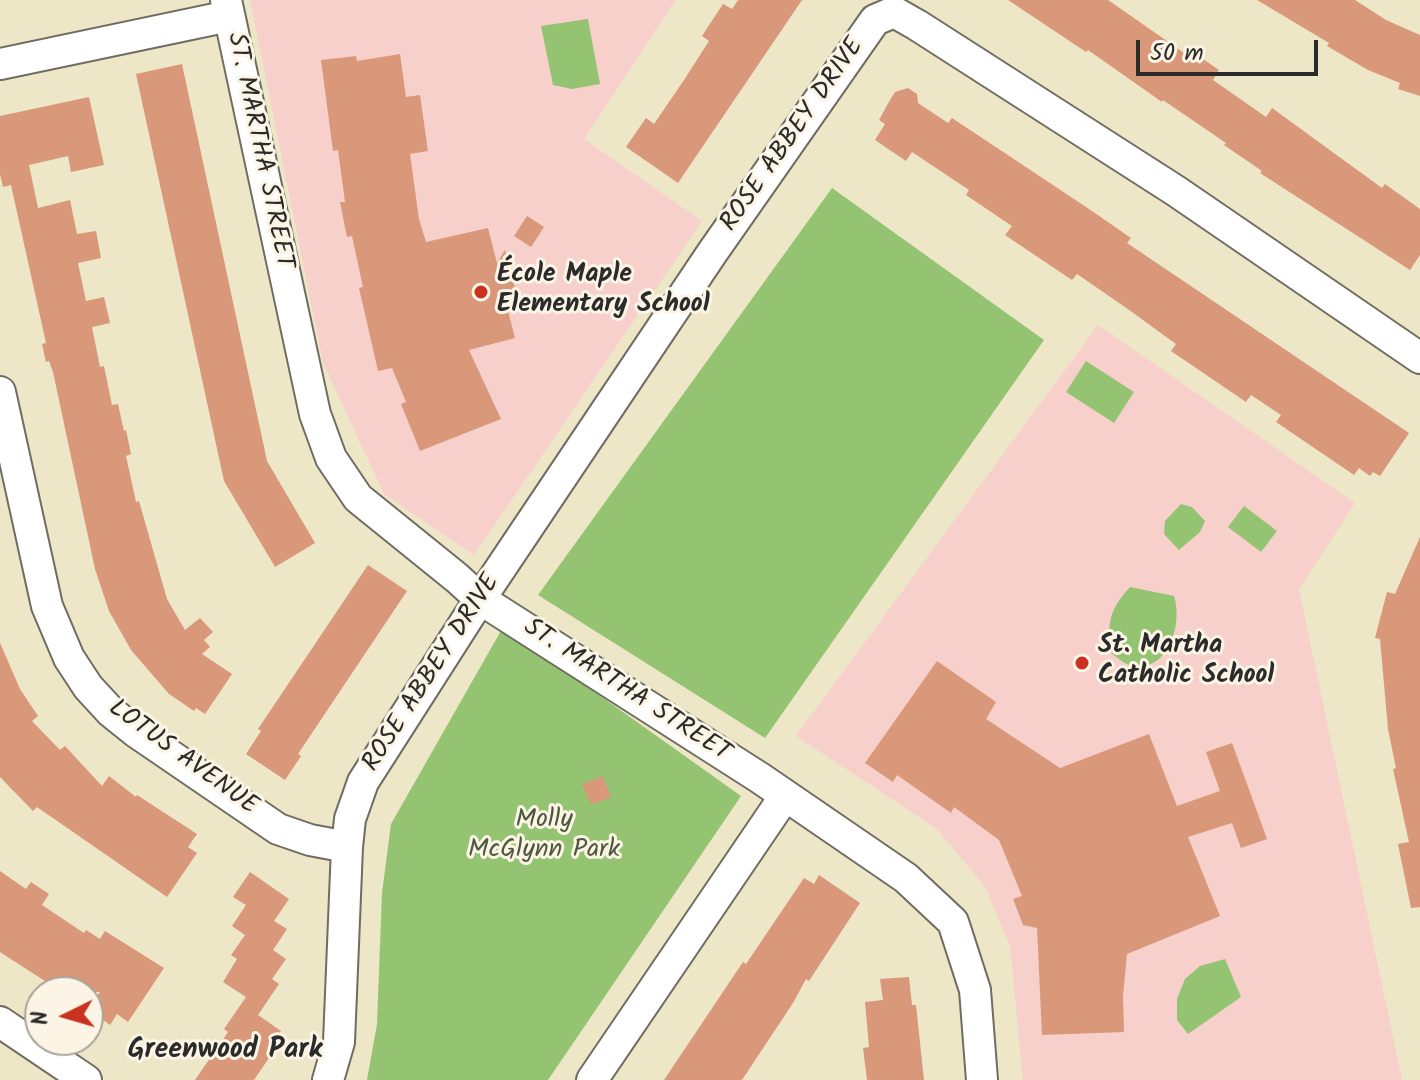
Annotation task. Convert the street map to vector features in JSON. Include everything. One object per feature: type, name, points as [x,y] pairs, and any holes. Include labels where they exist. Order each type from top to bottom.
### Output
[{"type":"street","points":[[0,64],[227,8]]},
{"type":"street","name":"ST. MARTHA STREET","points":[[227,8],[315,414],[331,458],[358,498],[480,599],[906,878],[953,922],[975,990],[982,1080]]},
{"type":"street","name":"ROSE ABBEY DRIVE","points":[[328,1080],[339,1042],[350,819],[363,782],[480,599],[703,266],[875,20],[894,12],[1176,191],[1420,358]]},
{"type":"street","name":"LOTUS AVENUE","points":[[0,392],[47,606],[69,658],[88,687],[111,712],[136,732],[278,829],[310,840],[347,847]]},
{"type":"street","points":[[592,1080],[785,796]]},
{"type":"street","points":[[0,1022],[85,1080]]},
{"type":"shaded area","name":"École Maple Elementary School","points":[[250,0],[676,0],[584,139],[702,221],[474,555],[384,494],[323,363]]},
{"type":"shaded area","name":"St. Martha Catholic School","points":[[1098,325],[1355,503],[1299,589],[1402,1080],[1023,1080],[1010,946],[986,888],[937,829],[796,736]]},
{"type":"green space","points":[[588,19],[600,84],[572,89],[553,85],[541,26]]},
{"type":"green space","points":[[832,188],[1044,340],[765,738],[538,595]]},
{"type":"green space","points":[[1086,361],[1134,392],[1114,423],[1066,392]]},
{"type":"green space","points":[[1181,504],[1192,507],[1205,521],[1200,532],[1179,550],[1164,534],[1165,521]]},
{"type":"green space","points":[[1244,506],[1277,531],[1261,552],[1228,527]]},
{"type":"green space","points":[[1130,587],[1174,596],[1176,606],[1175,628],[1167,650],[1160,658],[1139,667],[1128,665],[1111,653],[1111,617]]},
{"type":"green space","name":"Molly McGlynn Park","points":[[502,629],[512,633],[741,796],[548,1080],[367,1080],[377,1024],[382,893],[391,824]]},
{"type":"green space","points":[[1225,959],[1241,997],[1188,1034],[1177,1020],[1177,999],[1185,979],[1200,966]]},
{"type":"building","points":[[738,0],[802,0],[678,183],[626,147],[646,118],[654,124],[684,80],[709,41],[702,36],[723,4],[732,9]]},
{"type":"building","points":[[1008,0],[1108,0],[1200,64],[1203,59],[1219,70],[1213,80],[1266,117],[1272,108],[1382,188],[1385,184],[1420,209],[1420,255],[1410,270],[1260,173],[1262,171],[1224,145],[1226,143],[1163,100]]},
{"type":"building","points":[[1257,0],[1355,0],[1386,20],[1420,35],[1420,96],[1398,89],[1400,83],[1368,70]]},
{"type":"building","points":[[400,54],[406,97],[420,95],[428,151],[410,154],[419,219],[426,242],[488,228],[497,263],[505,250],[518,299],[506,303],[515,338],[469,350],[501,419],[420,451],[401,404],[406,402],[392,368],[378,371],[359,288],[363,287],[352,236],[347,237],[340,202],[345,202],[338,150],[333,151],[321,60],[356,56],[357,61]]},
{"type":"building","points":[[182,64],[267,461],[315,543],[275,567],[224,481],[136,74]]},
{"type":"building","points":[[908,88],[917,94],[918,103],[948,123],[952,118],[1092,211],[1131,238],[1127,243],[1409,433],[1380,476],[1373,472],[1370,476],[1359,468],[1354,475],[1276,422],[1281,415],[1251,395],[1246,402],[1171,351],[1176,344],[1125,307],[1077,274],[1072,280],[1005,235],[1012,226],[966,195],[969,190],[912,152],[906,161],[875,140],[885,124],[879,120],[895,92]]},
{"type":"building","points":[[89,97],[104,165],[71,172],[68,156],[29,165],[38,208],[70,200],[77,234],[96,231],[101,258],[78,263],[86,301],[104,297],[110,323],[92,327],[112,405],[118,404],[126,430],[131,454],[126,456],[136,502],[139,501],[167,599],[185,630],[200,618],[213,632],[204,640],[210,647],[202,654],[232,674],[205,714],[196,708],[194,711],[169,694],[131,650],[109,611],[95,569],[53,372],[49,361],[46,362],[42,344],[46,343],[11,185],[3,187],[0,174],[0,116]]},
{"type":"building","points":[[527,216],[544,227],[531,247],[514,236]]},
{"type":"building","points":[[1420,537],[1420,907],[1411,908],[1398,844],[1409,842],[1393,769],[1396,768],[1388,729],[1380,639],[1375,638],[1387,592],[1395,594]]},
{"type":"building","points":[[368,565],[407,591],[298,754],[301,756],[285,780],[246,754],[261,731],[258,729]]},
{"type":"building","points":[[0,643],[20,689],[38,716],[32,721],[60,750],[65,746],[102,786],[109,776],[136,797],[197,834],[188,847],[197,853],[167,897],[37,807],[33,811],[0,777]]},
{"type":"building","points":[[937,661],[996,702],[986,719],[1060,768],[1149,734],[1177,806],[1220,791],[1206,752],[1232,743],[1267,839],[1241,848],[1232,823],[1188,837],[1220,916],[1127,954],[1124,1032],[1042,1035],[1037,928],[1023,925],[1013,899],[1022,896],[999,840],[954,807],[951,813],[897,775],[893,782],[865,763]]},
{"type":"building","points":[[603,776],[611,797],[591,805],[582,784]]},
{"type":"building","points":[[0,871],[26,889],[31,882],[49,894],[42,905],[84,933],[86,930],[100,939],[105,931],[164,968],[128,1022],[117,1014],[110,1025],[104,1021],[104,976],[37,976],[0,952]]},
{"type":"building","points":[[250,872],[289,899],[274,921],[287,929],[273,950],[286,959],[272,979],[279,984],[258,1015],[281,1031],[267,1052],[271,1055],[254,1080],[195,1080],[228,1032],[224,1029],[246,997],[223,982],[237,959],[231,955],[245,935],[232,926],[246,905],[233,897]]},
{"type":"building","points":[[819,875],[860,903],[809,981],[806,979],[742,1080],[664,1080],[804,878],[814,884]]},
{"type":"building","points":[[909,977],[912,1005],[916,1005],[924,1080],[867,1080],[863,1048],[869,1047],[865,1002],[883,1000],[880,979]]},
{"type":"place","name":"École Maple Elementary School","points":[[481,292]]},
{"type":"place","name":"St. Martha Catholic School","points":[[1082,663]]},
{"type":"district","name":"Greenwood Park","points":[[225,1052]]}]
